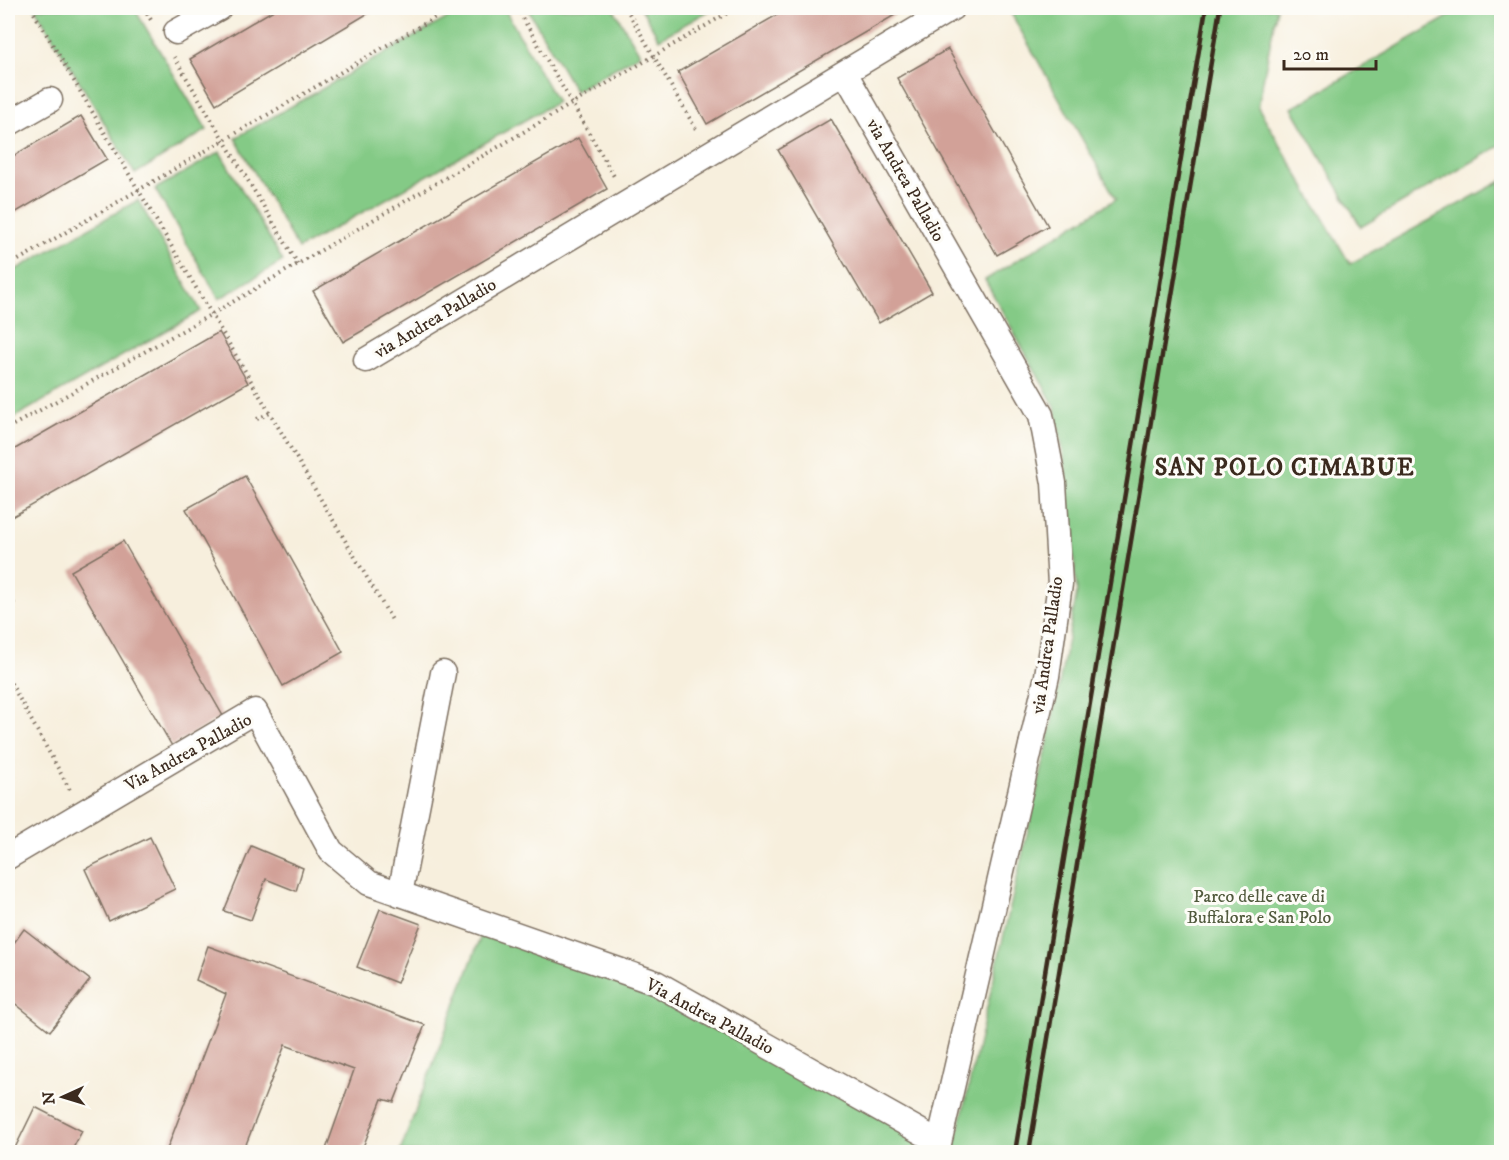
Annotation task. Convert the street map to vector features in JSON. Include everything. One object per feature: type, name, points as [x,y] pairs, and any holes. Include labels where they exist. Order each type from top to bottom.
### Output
[{"type":"street","points":[[166,35],[219,8]]},
{"type":"street","name":"via Andrea Palladio","points":[[366,360],[952,8]]},
{"type":"street","name":"via Andrea Palladio","points":[[845,73],[1041,415],[1054,483],[1060,584],[1047,676],[938,1147]]},
{"type":"street","points":[[8,124],[50,100]]},
{"type":"street","points":[[400,894],[443,673]]},
{"type":"street","name":"Via Andrea Palladio","points":[[8,856],[255,711],[331,852],[369,883],[656,983],[938,1147]]},
{"type":"path","points":[[31,8],[392,620]]},
{"type":"path","points":[[144,8],[166,35],[223,140],[298,264]]},
{"type":"path","points":[[8,266],[451,8]]},
{"type":"path","points":[[517,8],[629,202]]},
{"type":"path","points":[[626,8],[709,153]]},
{"type":"path","points":[[8,428],[212,314],[736,8]]},
{"type":"path","points":[[257,419],[270,413]]},
{"type":"path","points":[[8,592],[15,606],[8,610]]},
{"type":"path","points":[[8,678],[83,812]]},
{"type":"green space","points":[[35,8],[134,8],[207,130],[135,174]]},
{"type":"green space","points":[[465,8],[504,8],[557,102],[298,249],[235,138]]},
{"type":"green space","points":[[527,8],[613,8],[640,54],[575,91]]},
{"type":"green space","points":[[641,8],[714,8],[659,39]]},
{"type":"green space","name":"Parco delle cave di Buffalora e San Polo","points":[[1008,8],[1277,8],[1258,107],[1350,264],[1501,181],[1501,1152],[400,1152],[482,933],[652,989],[954,1150],[1046,752],[1077,592],[1065,463],[1055,407],[985,280],[1116,199]]},
{"type":"green space","points":[[1463,8],[1501,8],[1501,145],[1361,227],[1292,108]]},
{"type":"green space","points":[[220,152],[283,261],[219,299],[155,189]]},
{"type":"green space","points":[[138,200],[201,311],[8,421],[8,274]]},
{"type":"building","points":[[277,8],[377,8],[216,104],[190,59]]},
{"type":"building","points":[[789,8],[907,8],[707,124],[678,72]]},
{"type":"building","points":[[948,49],[1048,226],[997,255],[897,78]]},
{"type":"building","points":[[81,116],[107,159],[8,217],[8,159]]},
{"type":"building","points":[[831,119],[932,292],[879,323],[778,150]]},
{"type":"building","points":[[578,138],[607,189],[343,342],[313,291]]},
{"type":"building","points":[[219,332],[248,383],[8,519],[8,453]]},
{"type":"building","points":[[245,476],[343,652],[283,686],[186,509]]},
{"type":"building","points":[[123,541],[223,716],[172,746],[71,571]]},
{"type":"building","points":[[150,837],[175,889],[109,921],[85,869]]},
{"type":"building","points":[[251,846],[303,868],[296,891],[266,879],[251,920],[224,911]]},
{"type":"building","points":[[380,909],[421,924],[397,983],[357,967]]},
{"type":"building","points":[[24,929],[90,980],[50,1031],[8,998],[8,951]]},
{"type":"building","points":[[208,946],[425,1025],[394,1102],[382,1099],[361,1152],[325,1152],[354,1070],[285,1045],[243,1152],[166,1152],[226,994],[196,980]]},
{"type":"building","points":[[35,1107],[82,1131],[71,1152],[19,1152],[14,1150]]},
{"type":"railway","points":[[1015,1152],[1206,8]]},
{"type":"railway","points":[[1029,1152],[1220,8]]},
{"type":"district","name":"SAN POLO CIMABUE","points":[[1285,467]]}]
